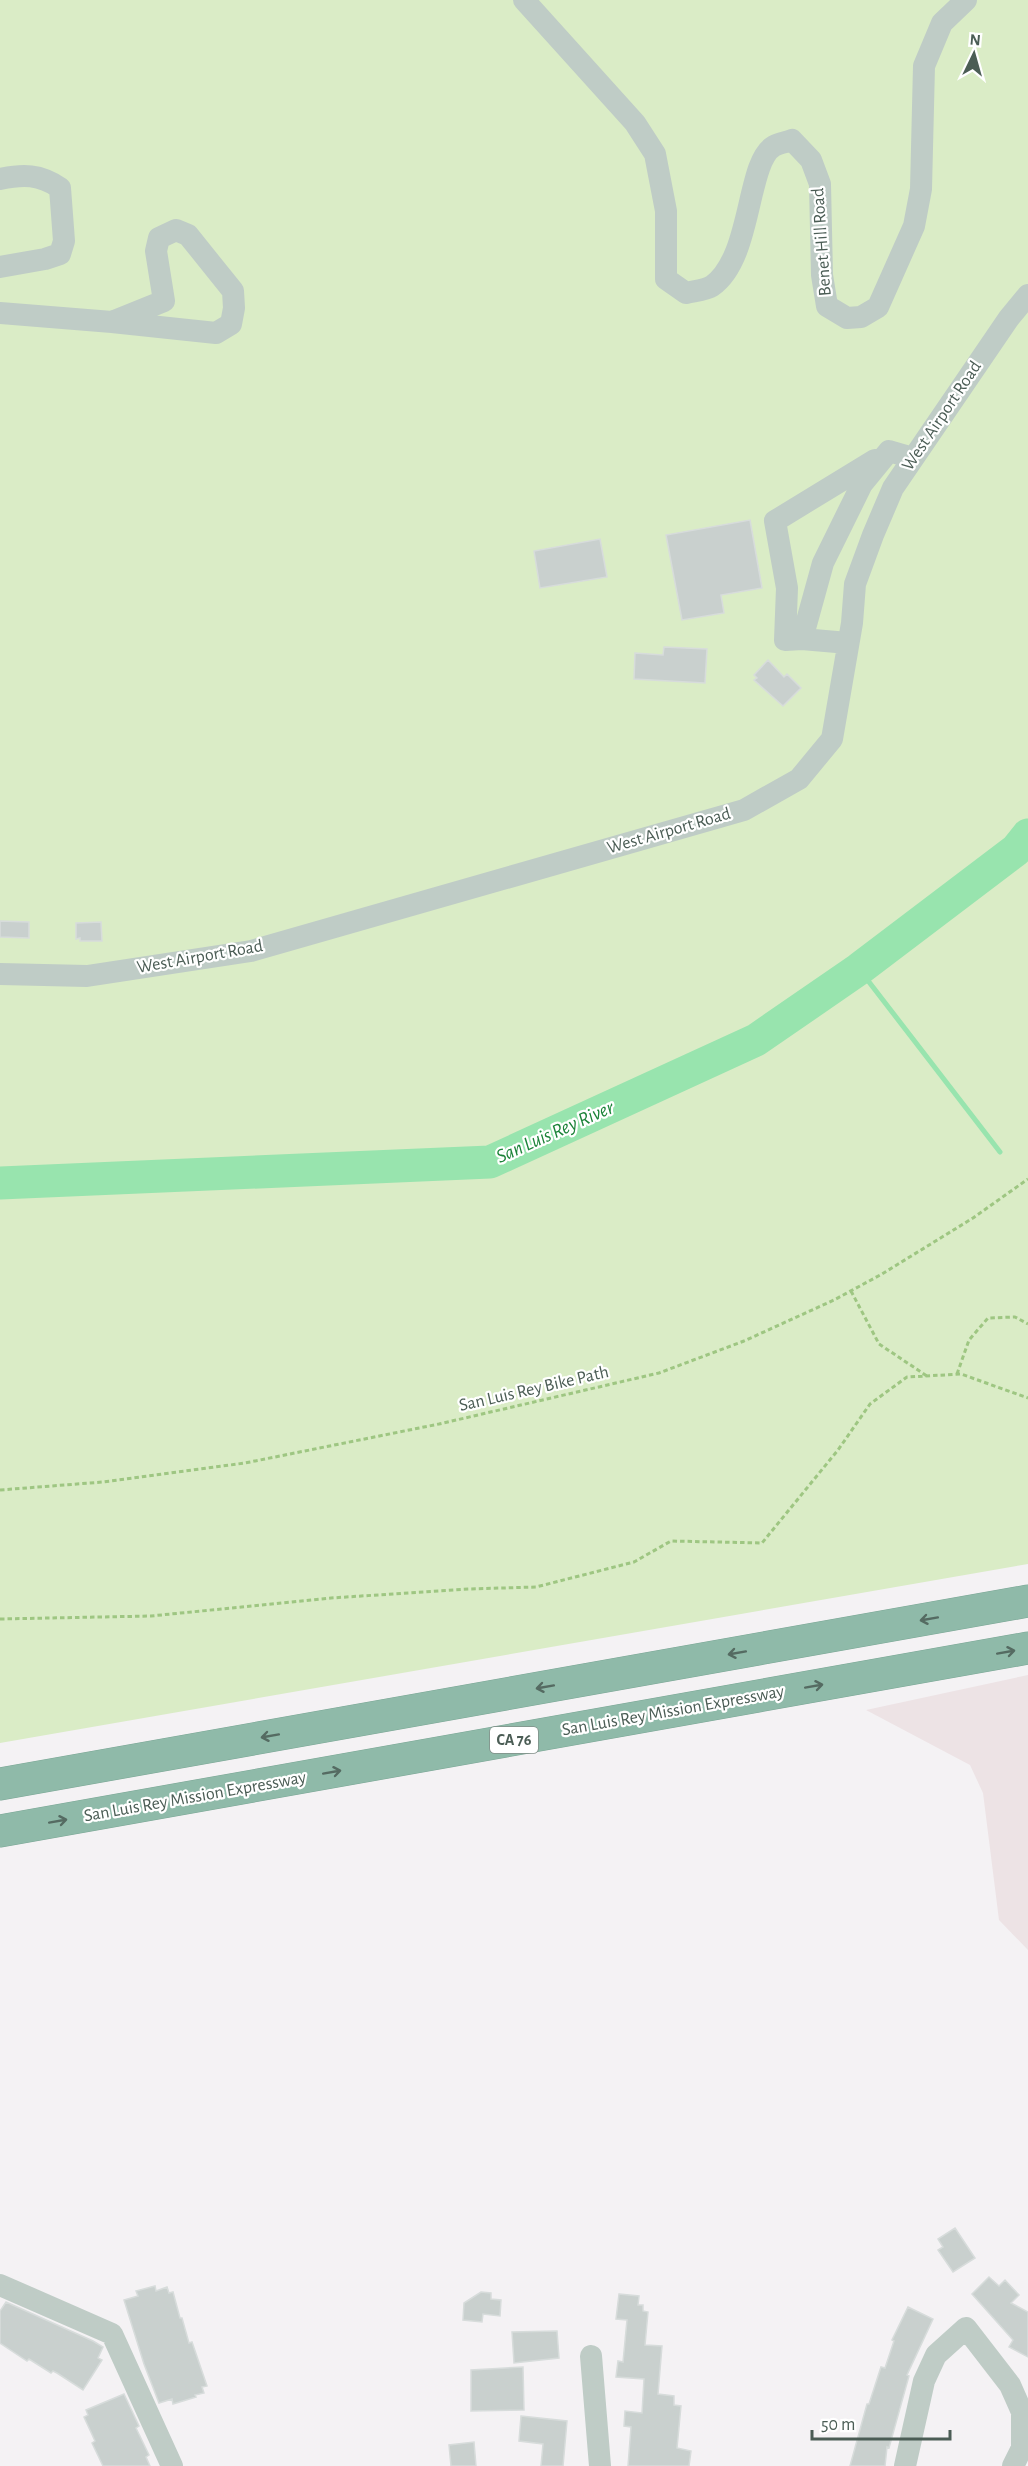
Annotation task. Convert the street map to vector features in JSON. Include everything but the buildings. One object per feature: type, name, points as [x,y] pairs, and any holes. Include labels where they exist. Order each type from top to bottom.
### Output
[{"type":"highway","points":[[0,1784],[1028,1601]]},
{"type":"highway","name":"San Luis Rey Mission Expressway","points":[[0,1832],[1028,1648]]},
{"type":"street","name":"Benet Hill Road","points":[[524,0],[635,123],[655,154],[666,211],[666,279],[686,293],[712,286],[730,264],[744,234],[760,164],[773,146],[792,140],[811,160],[820,184],[822,275],[827,306],[847,318],[861,317],[878,307],[914,226],[921,189],[924,66],[942,23],[966,0]]},
{"type":"street","points":[[0,179],[23,174],[46,178],[60,188],[64,241],[60,254],[0,267]]},
{"type":"street","points":[[0,313],[216,333],[231,324],[234,308],[233,291],[188,234],[176,230],[159,238],[156,251],[164,301],[112,322]]},
{"type":"street","name":"West Airport Road","points":[[0,974],[87,976],[251,951],[744,810],[799,779],[832,739],[855,584],[893,488],[1009,318],[1028,295]]},
{"type":"street","points":[[848,643],[802,639],[785,640],[787,588],[775,520],[889,451],[913,458]]},
{"type":"street","points":[[802,639],[823,563],[862,484],[889,451]]},
{"type":"street","points":[[0,2285],[112,2334],[172,2466]]},
{"type":"street","points":[[905,2466],[924,2381],[936,2355],[966,2328],[1010,2385],[1022,2412],[1022,2448],[1013,2466]]},
{"type":"street","points":[[591,2356],[600,2466]]},
{"type":"path","name":"San Luis Rey Bike Path","points":[[0,1490],[103,1482],[245,1463],[554,1399],[659,1373],[744,1341],[852,1291],[973,1218],[1028,1179]]},
{"type":"path","points":[[852,1291],[879,1344],[927,1376]]},
{"type":"path","points":[[957,1374],[969,1340],[988,1318],[1015,1317],[1028,1324]]},
{"type":"path","points":[[0,1619],[150,1616],[331,1598],[536,1587],[634,1562],[671,1541],[762,1543],[838,1450],[870,1404],[907,1377],[961,1374],[1028,1398]]},
{"type":"shaded area","points":[[1028,1675],[1028,1950],[999,1920],[983,1793],[970,1765],[866,1710]]},
{"type":"green space","points":[[0,0],[1028,0],[1028,1564],[0,1743]]},
{"type":"waterway","name":"San Luis Rey River","points":[[0,1183],[490,1162],[756,1040],[859,969],[1016,850],[1028,835]]},
{"type":"waterway","points":[[859,969],[1000,1152]]}]
